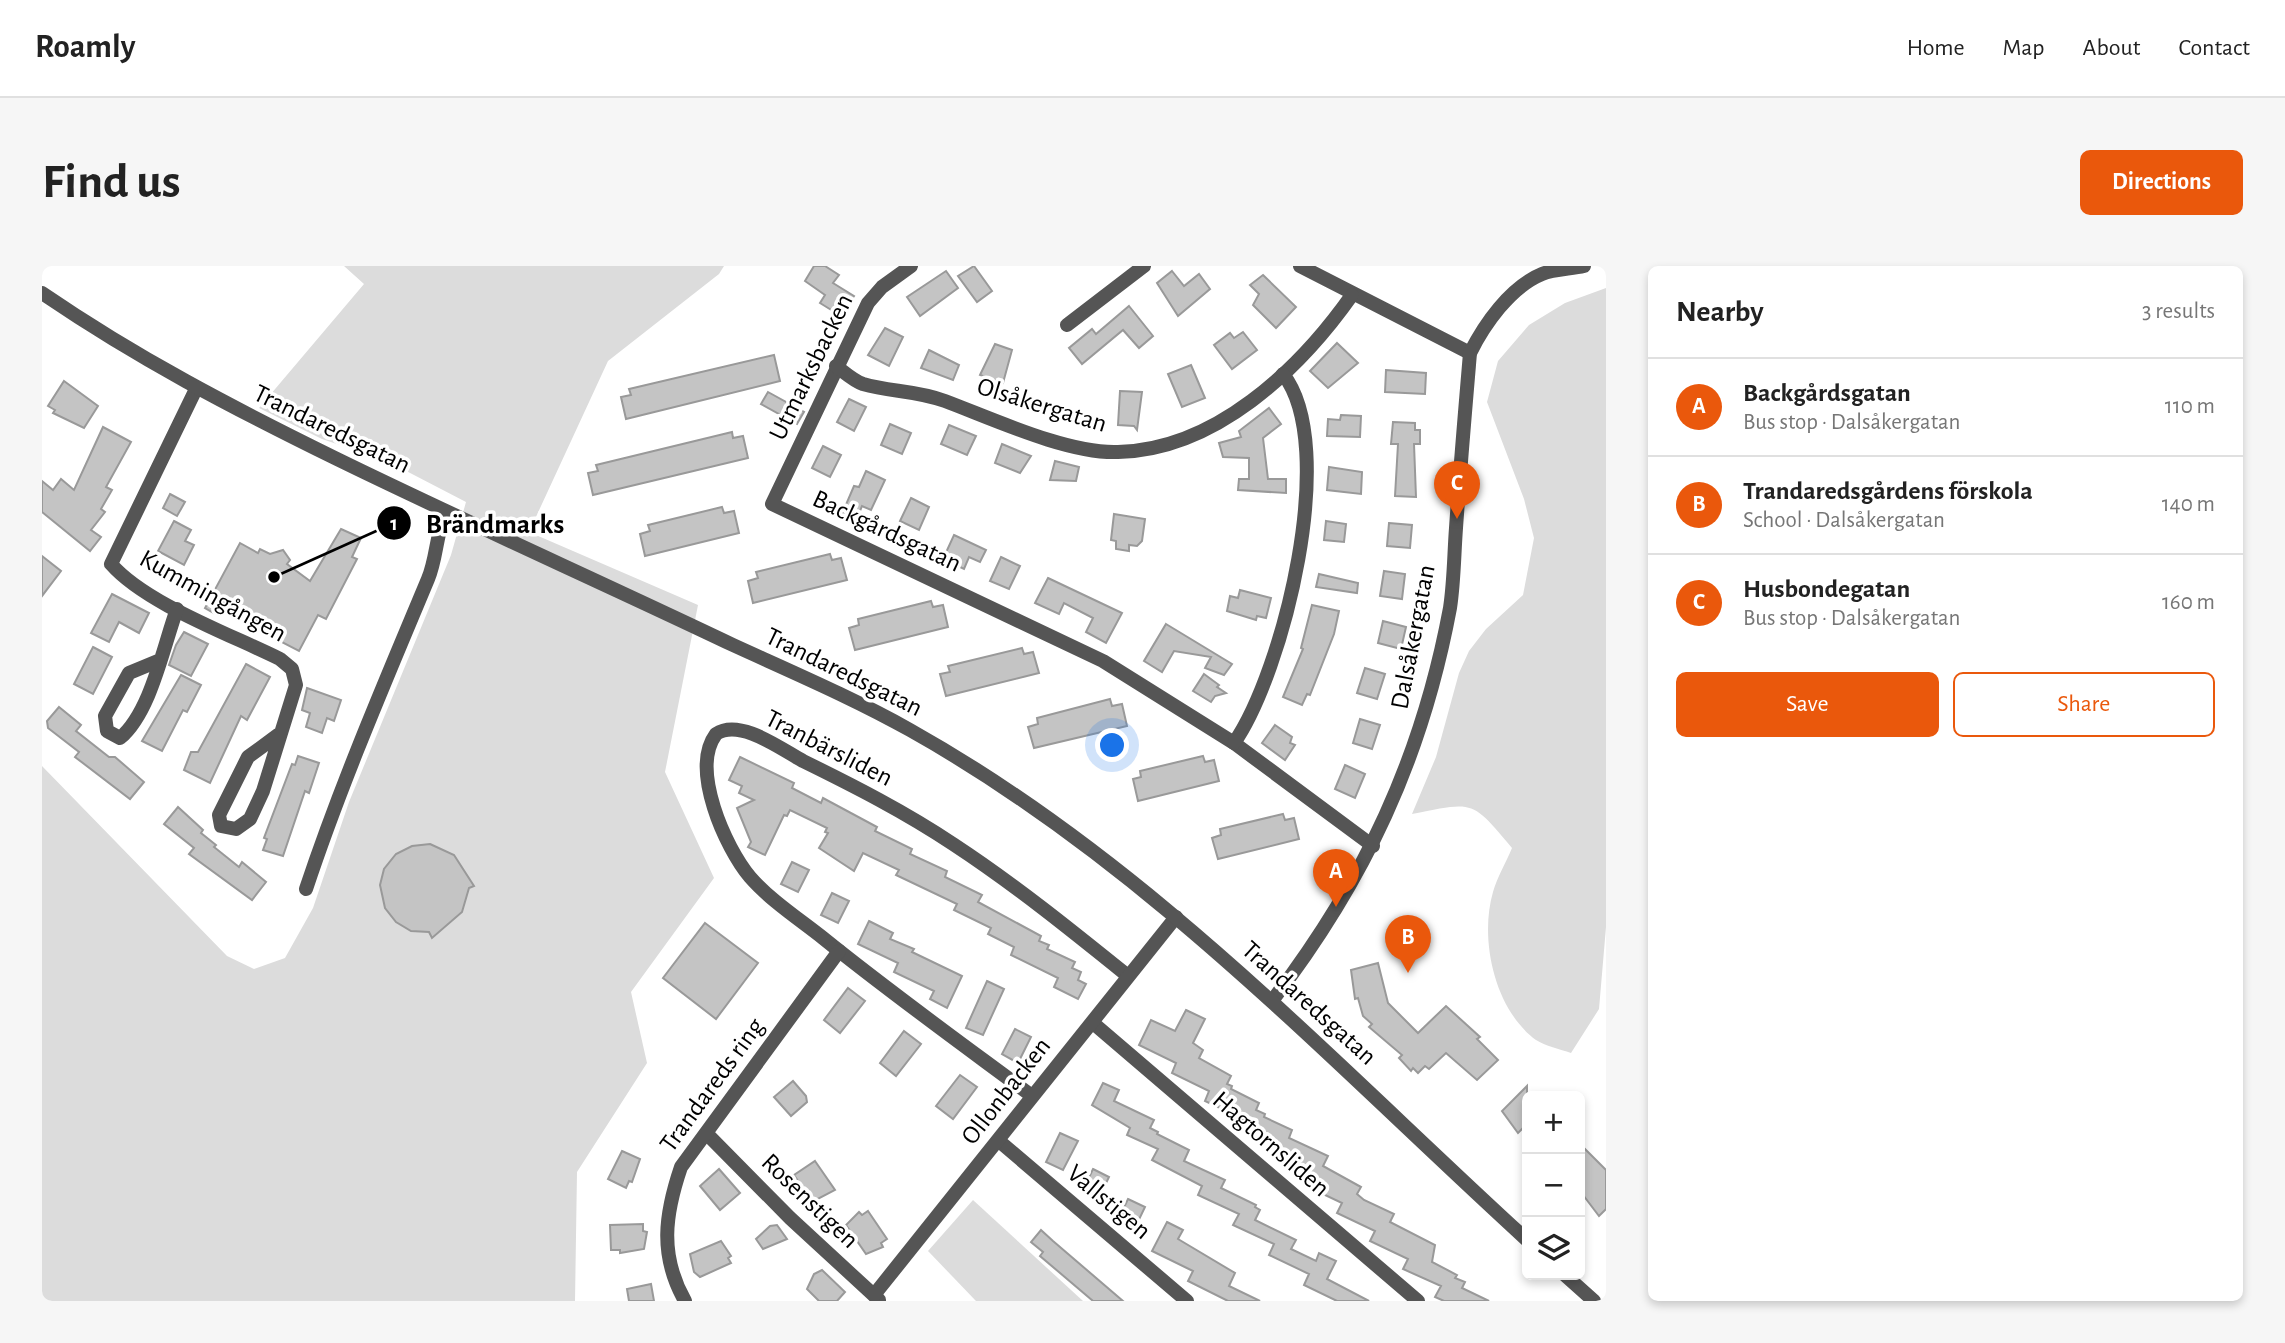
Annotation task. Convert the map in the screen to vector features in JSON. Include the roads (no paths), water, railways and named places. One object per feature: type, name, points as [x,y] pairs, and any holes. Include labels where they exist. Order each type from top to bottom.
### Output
[{"type":"street","name":"Utmarksbacken","points":[[772,504],[868,303],[882,286],[911,266]]},
{"type":"street","points":[[1067,325],[1144,266]]},
{"type":"street","points":[[1300,266],[1470,354]]},
{"type":"street","name":"Dalsåkergatan","points":[[1272,1001],[1317,940],[1373,846],[1404,779],[1427,708],[1450,605],[1470,354],[1485,324],[1538,270],[1584,266]]},
{"type":"street","name":"Trandaredsgatan","points":[[42,293],[91,327],[196,389],[446,512],[909,730],[1007,790],[1105,858],[1176,917],[1272,1001],[1522,1235]]},
{"type":"street","name":"Olsåkergatan","points":[[836,366],[861,383],[919,391],[1075,446],[1117,453],[1158,445],[1200,432],[1238,410],[1283,374],[1338,315],[1352,295]]},
{"type":"street","points":[[1234,743],[1248,722],[1273,664],[1297,566],[1306,484],[1305,430],[1295,388],[1283,374]]},
{"type":"street","name":"Kummingången","points":[[196,389],[111,564],[123,577],[177,609],[281,659],[292,669],[296,685],[262,791],[250,819],[236,829],[221,826],[219,815],[248,757],[278,735]]},
{"type":"street","name":"Backgårdsgatan","points":[[772,504],[1103,661],[1234,743],[1373,846]]},
{"type":"street","points":[[306,889],[390,666],[433,567],[441,523],[446,512]]},
{"type":"street","points":[[158,661],[129,673],[105,716],[107,731],[120,738],[134,726],[158,661],[177,609]]},
{"type":"street","name":"Tranbärsliden","points":[[1032,1096],[839,951],[763,890],[737,859],[727,842],[713,804],[708,773],[710,741],[722,729],[739,730],[866,792],[951,843],[1038,903],[1128,976]]},
{"type":"street","name":"Ollonbacken","points":[[877,1298],[1032,1096],[1093,1024],[1176,917]]},
{"type":"street","name":"Trandareds ring","points":[[685,1301],[668,1253],[667,1207],[681,1167],[839,951]]},
{"type":"street","name":"Hagtornsliden","points":[[1093,1024],[1418,1301]]},
{"type":"street","name":"Rosenstigen","points":[[707,1134],[790,1218],[877,1298]]},
{"type":"street","name":"Vallstigen","points":[[999,1141],[1187,1301]]},
{"type":"street","points":[[1571,1280],[1594,1301]]},
{"type":"place","name":"Husbondegatan","points":[[1457,519]]},
{"type":"place","name":"Brändmarks","points":[[274,577]]},
{"type":"place","name":"Backgårdsgatan","points":[[1336,907]]},
{"type":"place","name":"Trandaredsgårdens förskola","points":[[1408,973]]}]
